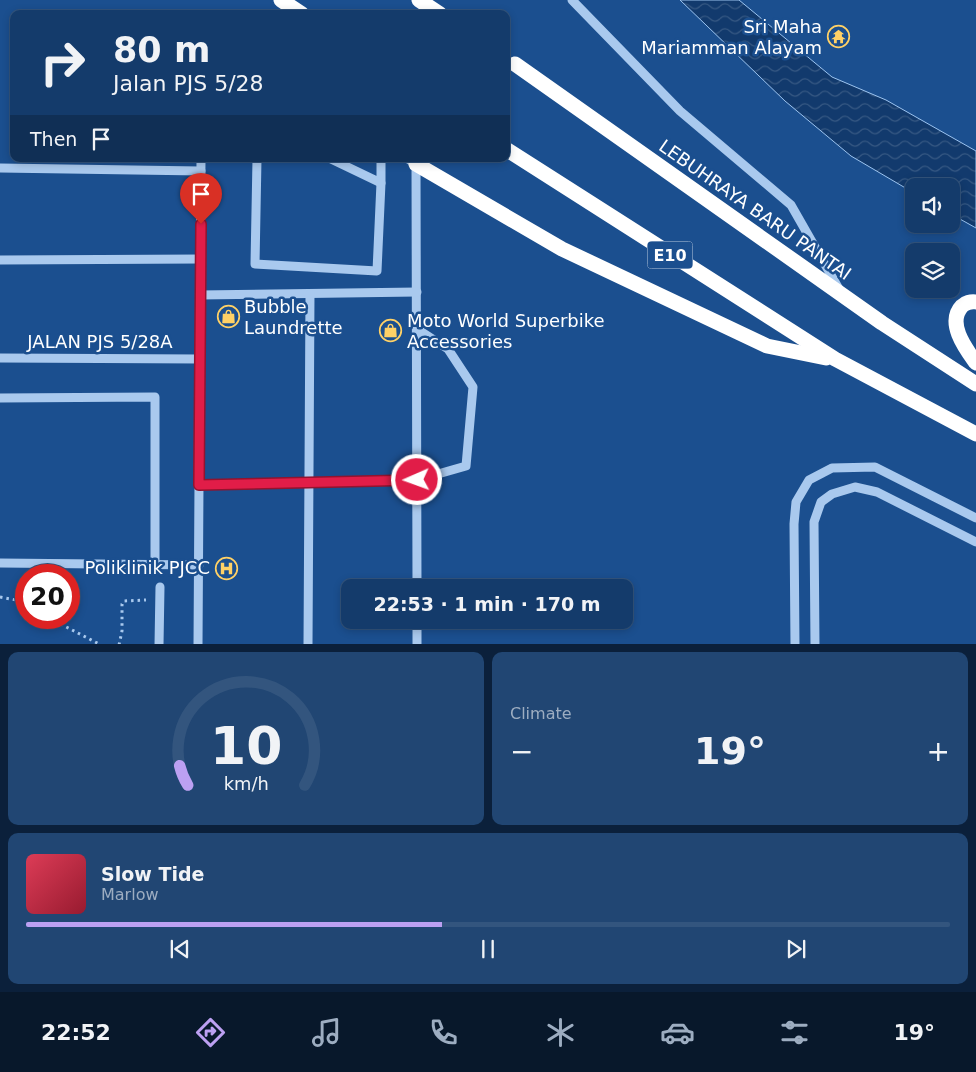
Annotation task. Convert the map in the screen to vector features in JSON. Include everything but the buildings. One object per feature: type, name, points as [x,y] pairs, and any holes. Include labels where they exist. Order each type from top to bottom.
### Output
[{"type":"highway","points":[[281,0],[296,10]]},
{"type":"highway","points":[[419,0],[434,10]]},
{"type":"highway","name":"LEBUHRAYA BARU PANTAI","points":[[515,64],[882,323],[976,384]]},
{"type":"highway","name":"E10","points":[[510,152],[835,359],[976,434]]},
{"type":"highway","points":[[414,162],[562,249],[758,342],[767,346],[835,359]]},
{"type":"highway","points":[[976,302],[972,301],[962,305],[956,316],[957,328],[962,342],[976,363]]},
{"type":"street","points":[[572,0],[680,111],[791,206],[843,295]]},
{"type":"street","points":[[198,644],[201,162]]},
{"type":"street","points":[[257,162],[255,264],[377,271],[381,162]]},
{"type":"street","points":[[337,162],[381,183]]},
{"type":"street","points":[[412,162],[417,292],[417,579]]},
{"type":"street","points":[[0,168],[201,172]]},
{"type":"street","points":[[0,260],[200,259]]},
{"type":"street","points":[[200,295],[417,292]]},
{"type":"street","points":[[308,644],[310,294]]},
{"type":"street","points":[[199,485],[309,484],[417,480],[466,466],[474,388],[448,348],[417,329]]},
{"type":"street","name":"JALAN PJS 5/28A","points":[[0,358],[200,359]]},
{"type":"street","points":[[0,398],[155,397],[155,564]]},
{"type":"street","points":[[795,644],[794,524],[796,502],[809,480],[832,468],[875,468],[976,518]]},
{"type":"street","points":[[815,644],[814,522],[821,502],[827,498],[855,487],[877,492],[976,542]]},
{"type":"street","points":[[0,563],[199,565]]},
{"type":"street","points":[[159,644],[160,587]]},
{"type":"street","points":[[417,629],[417,644]]},
{"type":"path","points":[[0,597],[15,600]]},
{"type":"path","points":[[119,644],[122,631],[122,604],[124,601],[160,599]]},
{"type":"path","points":[[71,629],[101,644]]},
{"type":"water","points":[[680,0],[739,0],[832,77],[886,100],[976,151],[976,228],[960,219],[960,178],[905,178],[905,188],[851,156],[785,101]]},
{"type":"place","name":"Sri Maha Mariamman Alayam","points":[[838,37]]},
{"type":"place","name":"Bubble Laundrette","points":[[228,317]]},
{"type":"place","name":"Moto World Superbike Accessories","points":[[391,331]]},
{"type":"place","name":"Poliklinik PJCC","points":[[226,568]]},
{"type":"route","points":[[201,224],[199,485],[309,484],[417,480]]}]
